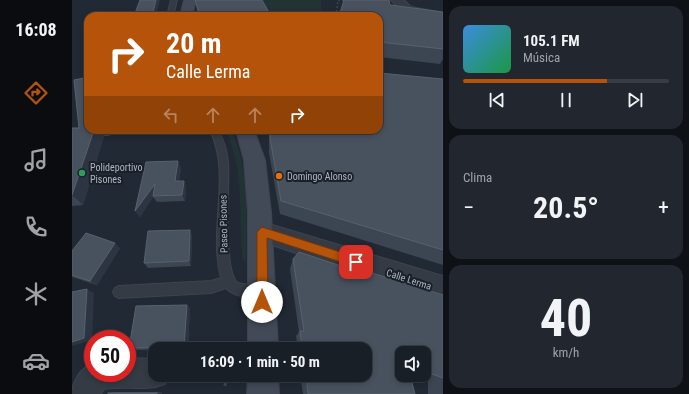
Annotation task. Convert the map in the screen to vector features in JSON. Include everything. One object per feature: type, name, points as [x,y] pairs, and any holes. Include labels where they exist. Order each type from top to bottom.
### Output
[{"type":"main road","points":[[187,12],[190,0]]},
{"type":"main road","points":[[246,134],[251,145],[256,174],[262,232],[263,342]]},
{"type":"main road","points":[[263,382],[263,394]]},
{"type":"street","points":[[397,0],[407,10],[443,17]]},
{"type":"street","name":"Calle Lerma","points":[[262,232],[443,289]]},
{"type":"street","points":[[86,394],[92,380],[96,376],[108,374],[148,374]]},
{"type":"lane","points":[[171,12],[174,0]]},
{"type":"lane","name":"Paseo Pisones","points":[[216,134],[222,150],[223,251],[228,281]]},
{"type":"lane","points":[[119,292],[211,287],[228,281],[232,286],[238,288],[262,292]]},
{"type":"path","points":[[336,12],[338,0],[345,1]]},
{"type":"shaded area","points":[[258,0],[321,0],[321,12],[261,12]]},
{"type":"shaded area","points":[[227,134],[233,134],[242,160],[247,212],[246,262],[242,258],[240,190],[235,158]]},
{"type":"building","points":[[140,0],[156,0],[153,12],[136,12]]},
{"type":"building","points":[[195,0],[262,0],[269,12],[199,12]]},
{"type":"building","points":[[344,0],[389,0],[390,5],[443,12],[443,49],[383,42],[383,12],[340,12]]},
{"type":"building","points":[[383,73],[443,79],[443,250],[281,201],[270,134],[383,134]]},
{"type":"building","points":[[84,78],[84,134],[93,134],[72,195],[72,128],[79,128],[74,80]]},
{"type":"building","points":[[178,161],[175,181],[184,181],[182,195],[153,196],[155,184],[135,211],[146,162]]},
{"type":"building","points":[[190,230],[189,261],[144,263],[148,231]]},
{"type":"building","points":[[86,233],[115,243],[90,281],[72,275],[72,251]]},
{"type":"building","points":[[299,252],[356,271],[356,268],[443,295],[443,378],[431,374],[431,346],[395,346],[395,382],[412,382],[415,394],[308,394],[307,382],[372,382],[372,342],[301,342],[300,331],[304,331],[293,259]]},
{"type":"building","points":[[87,289],[84,338],[72,342],[72,292]]},
{"type":"building","points":[[187,305],[184,342],[148,342],[148,348],[136,348],[136,330],[132,330],[136,306]]},
{"type":"building","points":[[157,393],[157,394],[108,394]]},
{"type":"place","name":"Polideportivo Pisones","points":[[82,173]]},
{"type":"place","name":"Domingo Alonso","points":[[279,176]]},
{"type":"route","points":[[262,302],[262,232],[356,262]]}]
